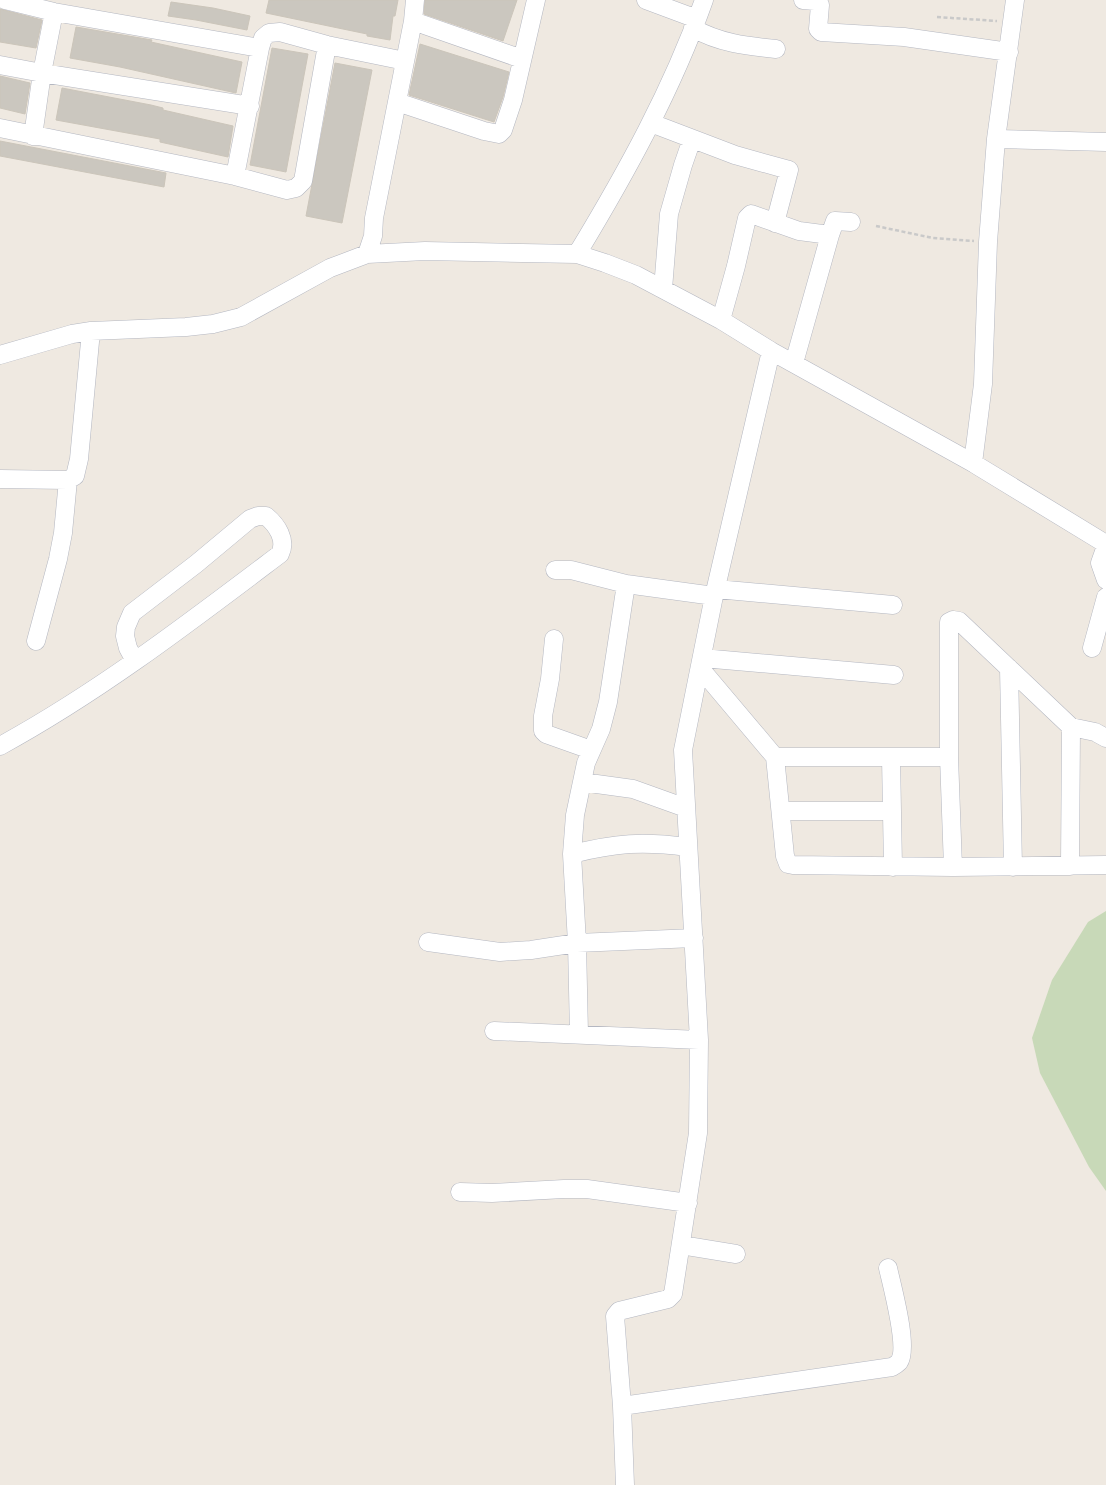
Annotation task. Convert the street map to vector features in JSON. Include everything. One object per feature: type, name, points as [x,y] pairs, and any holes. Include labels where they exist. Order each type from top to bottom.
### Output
[{"type":"street","points":[[5,0],[54,12],[260,48]]},
{"type":"street","points":[[367,254],[373,236],[374,218],[413,21],[415,0]]},
{"type":"street","points":[[397,102],[484,131],[499,134],[503,130],[510,107],[536,0]]},
{"type":"street","points":[[646,0],[695,24],[707,36],[720,41],[776,49]]},
{"type":"street","points":[[577,254],[611,198],[651,124],[680,61],[704,0]]},
{"type":"street","points":[[804,0],[814,1],[820,5],[818,29],[821,32],[904,38],[1009,52]]},
{"type":"street","points":[[974,463],[983,384],[988,242],[996,139],[1015,0]]},
{"type":"street","points":[[33,136],[42,73],[54,12]]},
{"type":"street","points":[[413,21],[522,59]]},
{"type":"street","points":[[235,176],[260,48],[263,38],[269,33],[280,32],[327,45],[405,61]]},
{"type":"street","points":[[0,128],[235,176],[287,190],[296,188],[303,181],[327,45]]},
{"type":"street","points":[[0,65],[250,106]]},
{"type":"street","points":[[651,124],[735,155],[789,170],[775,223]]},
{"type":"street","points":[[663,289],[669,214],[692,139]]},
{"type":"street","points":[[996,139],[1106,142]]},
{"type":"street","points":[[721,320],[747,218],[752,214],[799,231],[830,235]]},
{"type":"street","points":[[794,363],[835,222],[851,222]]},
{"type":"street","points":[[0,355],[72,334],[91,331],[186,327],[213,324],[242,317],[330,268],[367,254],[425,251],[577,254],[613,266],[663,289],[974,463],[1106,545],[1100,563],[1106,580]]},
{"type":"street","points":[[0,479],[68,480],[75,476],[79,459],[91,331]]},
{"type":"street","points":[[625,1485],[622,1406],[615,1316],[619,1311],[668,1300],[673,1294],[698,1133],[699,1040],[683,750],[715,592],[771,351]]},
{"type":"street","points":[[36,641],[58,559],[63,533],[68,480]]},
{"type":"street","points":[[0,746],[34,727],[135,661],[280,554],[283,549],[283,542],[275,523],[266,516],[258,516],[250,520],[132,613],[126,627],[125,636],[128,648],[135,661]]},
{"type":"street","points":[[555,570],[578,572],[626,584],[893,604]]},
{"type":"street","points":[[579,1034],[578,943],[572,854],[575,815],[591,750],[602,729],[608,702],[626,584]]},
{"type":"street","points":[[1092,648],[1106,596]]},
{"type":"street","points":[[953,867],[949,757],[949,622],[959,620],[1071,727],[1095,732],[1106,738]]},
{"type":"street","points":[[554,638],[550,679],[543,716],[543,731],[546,734],[591,750]]},
{"type":"street","points":[[701,663],[894,675]]},
{"type":"street","points":[[701,663],[774,757],[785,856],[788,864],[893,867],[1106,865]]},
{"type":"street","points":[[1009,668],[1014,867]]},
{"type":"street","points":[[1070,866],[1071,727]]},
{"type":"street","points":[[774,757],[949,757]]},
{"type":"street","points":[[892,757],[893,867]]},
{"type":"street","points":[[582,782],[633,789],[686,808]]},
{"type":"street","points":[[781,811],[892,810]]},
{"type":"street","points":[[572,854],[606,846],[635,843],[657,843],[688,847]]},
{"type":"street","points":[[428,942],[500,952],[531,950],[578,943],[694,938]]},
{"type":"street","points":[[494,1031],[699,1040]]},
{"type":"street","points":[[460,1192],[492,1193],[564,1188],[587,1189],[688,1203]]},
{"type":"street","points":[[681,1245],[736,1254]]},
{"type":"street","points":[[622,1406],[892,1367],[898,1364],[901,1358],[902,1335],[888,1268]]},
{"type":"path","points":[[937,17],[1013,22]]},
{"type":"path","points":[[876,226],[933,238],[988,242]]},
{"type":"green space","points":[[1106,911],[1106,1191],[1089,1167],[1040,1073],[1032,1038],[1052,980],[1088,922]]},
{"type":"building","points":[[269,0],[398,0],[395,16],[393,16],[390,40],[266,13]]},
{"type":"building","points":[[425,0],[517,0],[503,41],[424,14]]},
{"type":"building","points":[[171,2],[250,16],[247,30],[168,16]]},
{"type":"building","points":[[0,9],[42,20],[36,48],[0,42]]},
{"type":"building","points":[[76,27],[152,40],[151,42],[242,62],[236,93],[120,67],[70,58]]},
{"type":"building","points":[[420,44],[509,72],[494,122],[409,95]]},
{"type":"building","points":[[272,48],[308,54],[286,172],[250,165]]},
{"type":"building","points":[[335,63],[372,70],[342,223],[306,216]]},
{"type":"building","points":[[0,76],[30,83],[25,114],[0,108]]},
{"type":"building","points":[[62,88],[151,105],[163,108],[163,110],[233,126],[228,157],[160,142],[160,139],[56,120]]},
{"type":"building","points":[[0,141],[166,173],[164,187],[0,156]]}]
